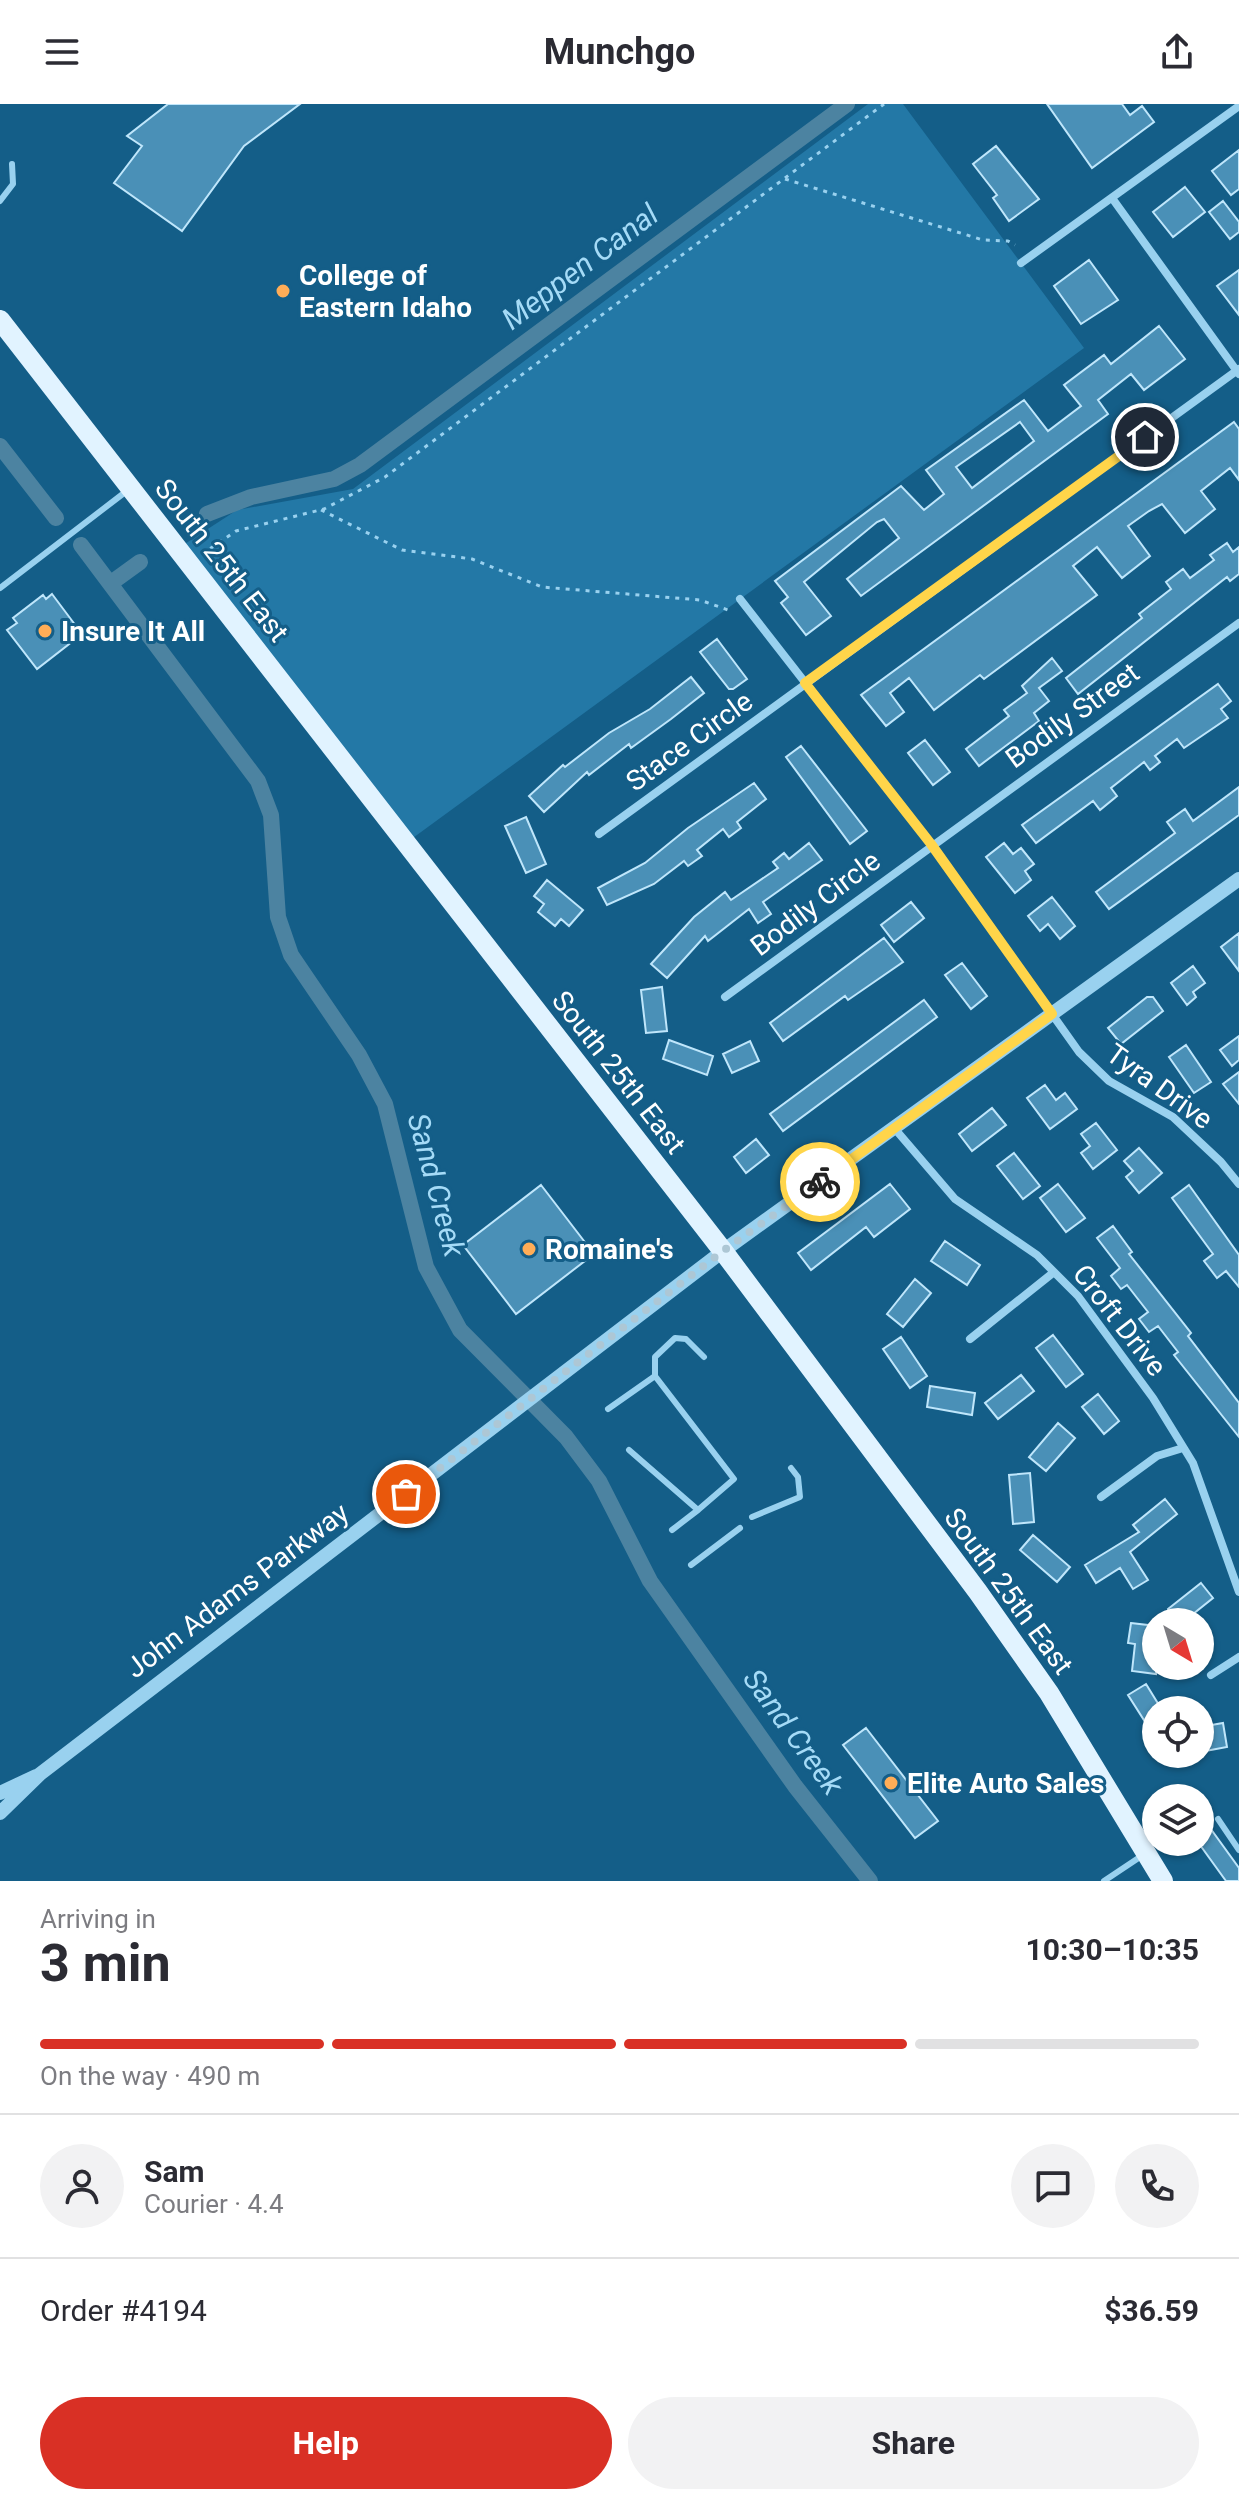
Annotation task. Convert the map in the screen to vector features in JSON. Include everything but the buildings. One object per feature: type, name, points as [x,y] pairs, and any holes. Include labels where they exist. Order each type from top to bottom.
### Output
[{"type":"main road","name":"South 25th East","points":[[0,320],[723,1251],[1040,1680],[1142,1846]]},
{"type":"main road","name":"South 25th East","points":[[1148,1856],[1163,1881]]},
{"type":"street","points":[[1021,263],[1239,106]]},
{"type":"street","points":[[1112,198],[1238,372]]},
{"type":"street","name":"Stace Circle","points":[[599,834],[1238,372]]},
{"type":"street","name":"Tyra Drive","points":[[740,599],[931,844],[1093,1068],[1130,1095],[1173,1117],[1221,1162],[1239,1184]]},
{"type":"street","name":"Bodily Street","points":[[931,844],[1239,623]]},
{"type":"street","name":"Bodily Circle","points":[[725,997],[931,844]]},
{"type":"street","name":"John Adams Parkway","points":[[0,1813],[40,1774],[723,1251],[1239,879]]},
{"type":"street","name":"Croft Drive","points":[[895,1129],[955,1199],[1037,1255],[1078,1296],[1153,1398],[1193,1463],[1239,1592]]},
{"type":"street","points":[[970,1339],[1054,1272]]},
{"type":"street","points":[[1101,1497],[1157,1456],[1183,1448]]},
{"type":"street","points":[[1214,1673],[1239,1657]]},
{"type":"street","name":"John Adams Parkway","points":[[0,1793],[40,1774]]},
{"type":"lane","points":[[0,201],[13,184],[12,164]]},
{"type":"lane","points":[[0,588],[130,487]]},
{"type":"lane","points":[[672,1530],[734,1479],[655,1376],[655,1357],[675,1338],[686,1339],[704,1357]]},
{"type":"lane","points":[[608,1409],[655,1376]]},
{"type":"lane","points":[[629,1450],[698,1510]]},
{"type":"lane","points":[[752,1517],[800,1497],[798,1477],[791,1468]]},
{"type":"lane","points":[[691,1565],[740,1528]]},
{"type":"lane","points":[[1218,1819],[1239,1850]]},
{"type":"lane","points":[[1104,1881],[1142,1856]]},
{"type":"path","points":[[188,564],[236,531],[320,510],[342,502],[385,477],[884,104]]},
{"type":"path","points":[[784,179],[983,240],[1008,241],[1015,245]]},
{"type":"path","points":[[320,510],[402,550],[472,559],[542,587],[700,600],[728,610]]},
{"type":"shaded area","points":[[868,104],[903,104],[1084,348],[406,843],[177,549],[237,510],[353,489]]},
{"type":"waterway","name":"Meppen Canal","points":[[207,514],[251,497],[334,479],[360,465],[847,104]]},
{"type":"waterway","name":"Sand Creek","points":[[0,446],[56,518]]},
{"type":"waterway","name":"Sand Creek","points":[[81,545],[258,781],[271,815],[278,917],[291,955],[359,1055],[385,1104],[426,1267],[460,1330],[566,1437],[599,1481],[650,1581],[795,1786],[870,1881]]},
{"type":"waterway","points":[[111,583],[140,562]]},
{"type":"way so far","points":[[406,1494],[723,1251],[820,1182]]},
{"type":"place","name":"College of Eastern Idaho","points":[[283,291]]},
{"type":"place","name":"Insure It All","points":[[45,631]]},
{"type":"place","name":"Romaine's","points":[[529,1249]]},
{"type":"place","name":"Elite Auto Sales","points":[[891,1783]]},
{"type":"route","points":[[820,1182],[1052,1014],[931,844],[805,683],[1145,437]]}]
